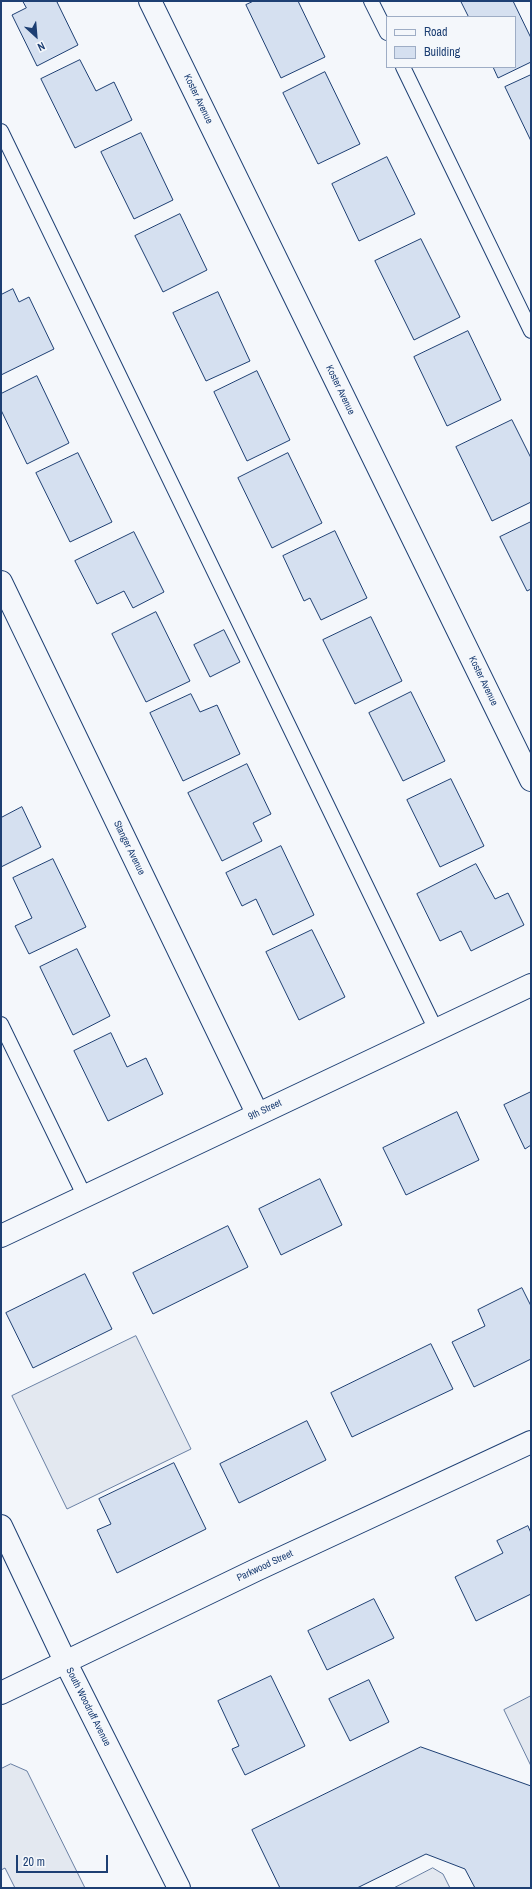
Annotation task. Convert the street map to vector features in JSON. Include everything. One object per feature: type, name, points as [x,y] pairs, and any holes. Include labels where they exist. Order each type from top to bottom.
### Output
[{"type":"street","name":"Koster Avenue","points":[[150,1],[531,780]]},
{"type":"street","name":"Stanger Avenue","points":[[1,582],[257,1114]]},
{"type":"street","name":"9th Street","points":[[1,1236],[531,985]]},
{"type":"street","name":"Parkwood Street","points":[[1,1693],[256,1570],[531,1442]]},
{"type":"street","name":"South Woodruff Avenue","points":[[1,1526],[66,1661],[179,1888]]},
{"type":"lane","points":[[371,1],[386,32]]},
{"type":"lane","points":[[403,68],[531,332]]},
{"type":"lane","points":[[1,131],[436,1030]]},
{"type":"lane","points":[[1,1024],[85,1197]]},
{"type":"shaded area","points":[[136,1336],[191,1449],[67,1509],[12,1396]]},
{"type":"shaded area","points":[[531,1696],[531,1766],[504,1710]]},
{"type":"shaded area","points":[[11,1764],[27,1771],[85,1888],[15,1888],[5,1868],[1,1870],[1,1769]]},
{"type":"shaded area","points":[[433,1868],[443,1874],[450,1888],[394,1888]]},
{"type":"building","points":[[23,1],[60,1],[57,2],[78,45],[37,66],[12,15],[26,8]]},
{"type":"building","points":[[254,1],[298,1],[325,57],[281,78],[246,5]]},
{"type":"building","points":[[461,1],[513,1],[531,38],[531,62],[498,78],[493,68],[516,68],[516,16],[468,16]]},
{"type":"building","points":[[80,60],[96,91],[114,82],[132,120],[75,148],[41,79]]},
{"type":"building","points":[[325,72],[360,144],[318,164],[283,93]]},
{"type":"building","points":[[531,75],[531,141],[505,87]]},
{"type":"building","points":[[141,133],[173,200],[134,219],[101,152]]},
{"type":"building","points":[[387,157],[415,214],[359,241],[332,184]]},
{"type":"building","points":[[180,214],[207,270],[163,292],[135,236]]},
{"type":"building","points":[[421,239],[460,317],[414,340],[375,261]]},
{"type":"building","points":[[13,289],[19,302],[29,297],[54,349],[1,375],[1,295]]},
{"type":"building","points":[[218,292],[250,361],[206,381],[173,313]]},
{"type":"building","points":[[468,331],[501,400],[447,426],[414,357]]},
{"type":"building","points":[[257,371],[290,440],[247,461],[214,392]]},
{"type":"building","points":[[37,376],[69,443],[27,464],[1,410],[1,394]]},
{"type":"building","points":[[512,420],[531,458],[531,502],[492,521],[456,447]]},
{"type":"building","points":[[78,453],[112,522],[70,542],[36,473]]},
{"type":"building","points":[[288,453],[322,523],[272,548],[238,478]]},
{"type":"building","points":[[531,522],[531,589],[527,591],[500,537]]},
{"type":"building","points":[[335,531],[367,598],[321,620],[310,598],[304,601],[283,556]]},
{"type":"building","points":[[134,532],[164,592],[133,608],[124,591],[97,604],[75,561]]},
{"type":"building","points":[[156,612],[190,681],[146,702],[112,634]]},
{"type":"building","points":[[371,617],[402,681],[355,704],[323,640]]},
{"type":"building","points":[[224,630],[240,662],[210,677],[194,645]]},
{"type":"building","points":[[411,692],[445,761],[403,781],[369,713]]},
{"type":"building","points":[[191,694],[200,712],[217,705],[240,754],[183,781],[150,713]]},
{"type":"building","points":[[247,764],[271,814],[253,823],[262,841],[222,861],[188,793]]},
{"type":"building","points":[[451,779],[484,846],[440,867],[407,800]]},
{"type":"building","points":[[22,807],[41,847],[1,867],[1,818]]},
{"type":"building","points":[[281,846],[314,915],[273,935],[256,899],[242,906],[226,873]]},
{"type":"building","points":[[53,859],[86,927],[29,954],[15,926],[32,918],[13,878]]},
{"type":"building","points":[[476,864],[495,899],[508,893],[524,925],[471,951],[461,931],[440,941],[417,894]]},
{"type":"building","points":[[312,930],[345,997],[299,1020],[266,952]]},
{"type":"building","points":[[77,949],[110,1016],[73,1035],[40,967]]},
{"type":"building","points":[[111,1033],[127,1067],[146,1058],[163,1094],[108,1121],[74,1051]]},
{"type":"building","points":[[531,1092],[531,1145],[525,1149],[504,1105]]},
{"type":"building","points":[[457,1112],[479,1160],[406,1195],[383,1148]]},
{"type":"building","points":[[320,1179],[342,1225],[281,1255],[259,1209]]},
{"type":"building","points":[[228,1226],[248,1267],[153,1314],[133,1273]]},
{"type":"building","points":[[85,1274],[112,1329],[33,1368],[6,1313]]},
{"type":"building","points":[[522,1288],[531,1306],[531,1359],[474,1387],[452,1342],[485,1326],[478,1310]]},
{"type":"building","points":[[431,1344],[453,1389],[352,1437],[331,1393]]},
{"type":"building","points":[[307,1421],[326,1460],[239,1503],[220,1464]]},
{"type":"building","points":[[174,1463],[206,1529],[117,1573],[97,1530],[111,1524],[99,1499]]},
{"type":"building","points":[[528,1526],[531,1533],[531,1594],[476,1621],[455,1577],[503,1553],[497,1541]]},
{"type":"building","points":[[374,1599],[394,1638],[327,1670],[308,1631]]},
{"type":"building","points":[[271,1676],[305,1746],[245,1775],[232,1749],[239,1746],[218,1701]]},
{"type":"building","points":[[369,1680],[389,1722],[350,1741],[329,1699]]},
{"type":"building","points":[[421,1747],[531,1786],[531,1888],[475,1888],[465,1869],[426,1854],[357,1888],[280,1888],[252,1830]]}]
